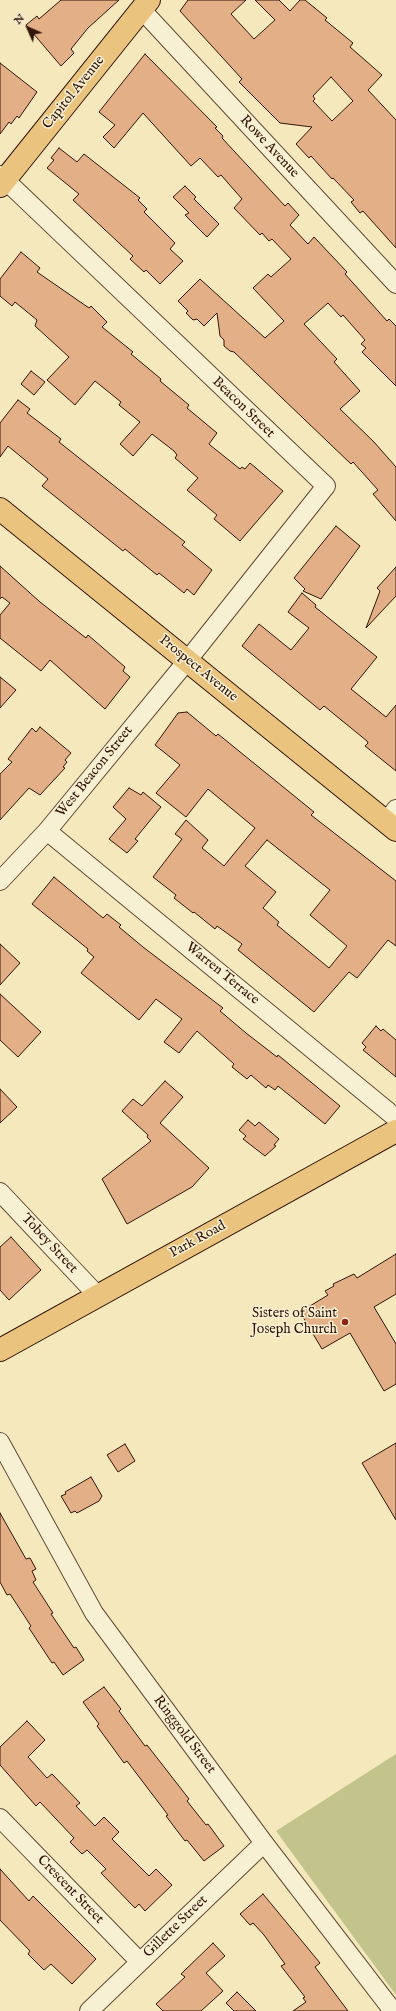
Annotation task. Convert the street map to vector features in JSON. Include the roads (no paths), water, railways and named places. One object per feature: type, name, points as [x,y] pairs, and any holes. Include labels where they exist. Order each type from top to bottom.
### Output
[{"type":"main road","name":"Capitol Avenue","points":[[2,180],[145,5]]},
{"type":"main road","name":"Prospect Avenue","points":[[0,509],[187,661],[393,820]]},
{"type":"main road","name":"Park Road","points":[[0,1350],[396,1131]]},
{"type":"street","name":"Rowe Avenue","points":[[145,5],[396,284]]},
{"type":"street","name":"Beacon Street","points":[[2,180],[326,486],[187,661]]},
{"type":"street","name":"West Beacon Street","points":[[0,880],[47,831],[187,661]]},
{"type":"street","name":"Warren Terrace","points":[[47,831],[396,1118]]},
{"type":"street","name":"Tobey Street","points":[[0,1192],[98,1296]]},
{"type":"street","name":"Ringgold Street","points":[[0,1442],[94,1613],[264,1843],[393,2011]]},
{"type":"street","name":"Crescent Street","points":[[0,1818],[140,1962]]},
{"type":"street","name":"Gillette Street","points":[[89,2011],[264,1843]]},
{"type":"place","name":"Sisters of Saint Joseph Church","points":[[345,1322]]}]
